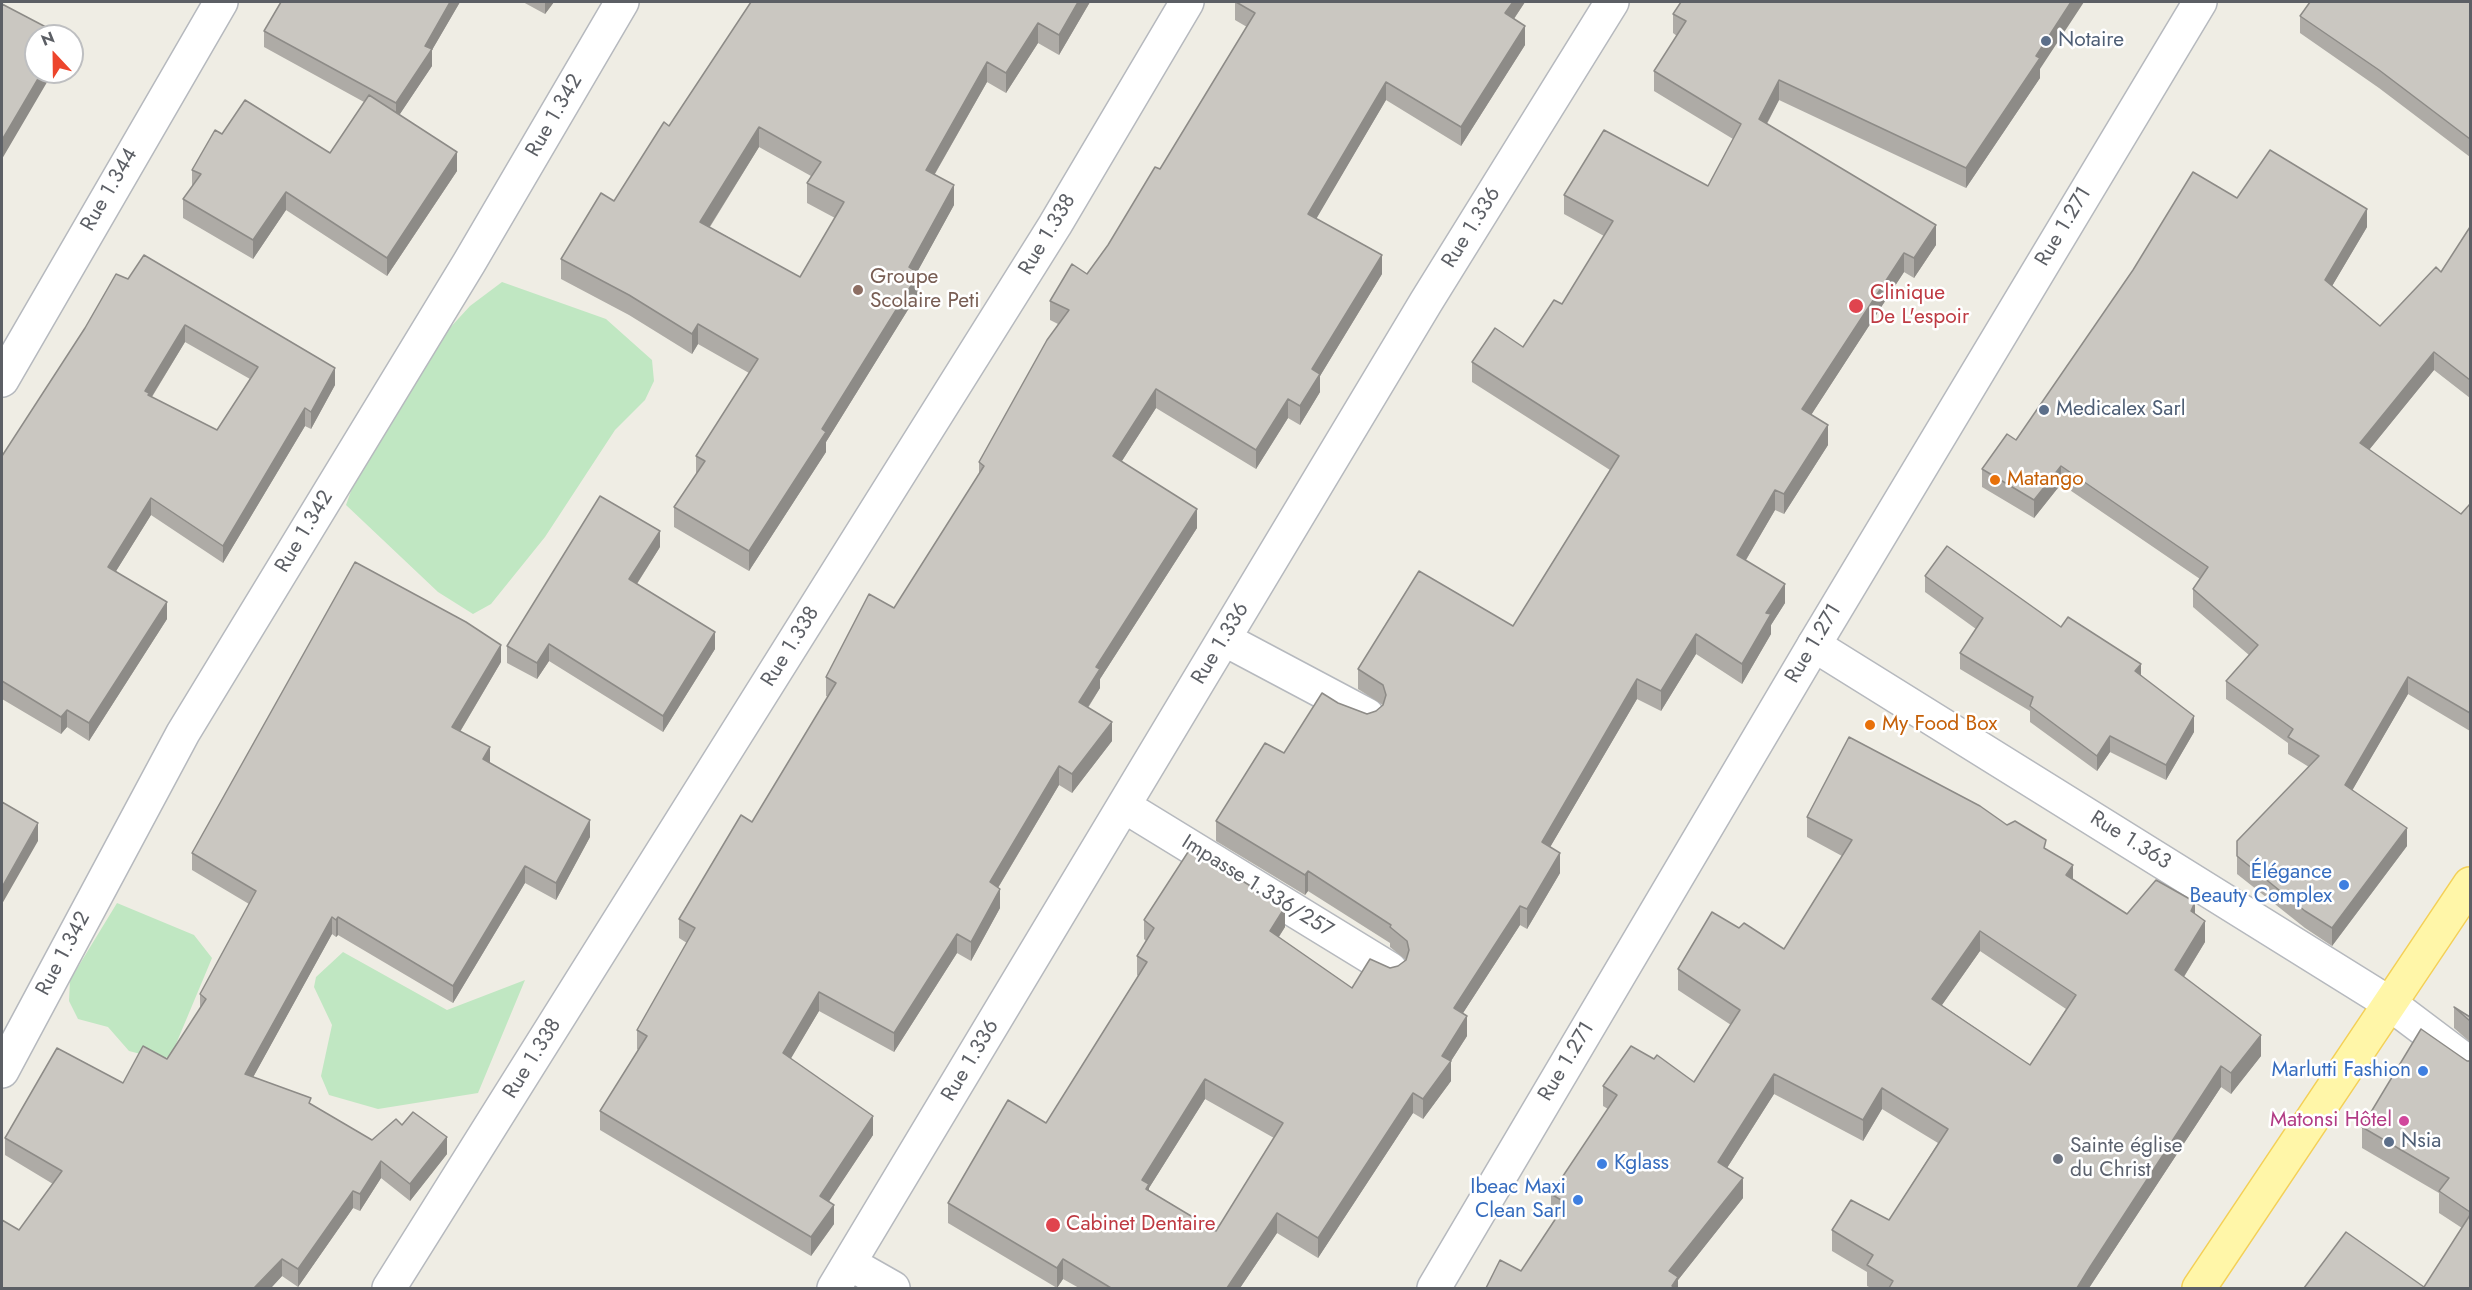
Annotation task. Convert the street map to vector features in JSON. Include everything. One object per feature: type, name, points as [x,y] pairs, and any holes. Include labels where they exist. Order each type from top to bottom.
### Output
[{"type":"main road","points":[[2199,1288],[2470,884]]},
{"type":"street","name":"Rue 1.344","points":[[2,380],[221,2]]},
{"type":"street","name":"Rue 1.342","points":[[2,1071],[183,733],[456,283],[622,2]]},
{"type":"street","name":"Rue 1.338","points":[[389,1288],[1055,225],[1187,2]]},
{"type":"street","name":"Rue 1.336","points":[[841,1276],[1426,302],[1612,2]]},
{"type":"street","name":"Rue 1.271","points":[[1434,1288],[1814,645],[2200,2]]},
{"type":"street","points":[[1224,639],[1367,715]]},
{"type":"street","name":"Rue 1.363","points":[[1814,645],[2389,1003],[2470,1064]]},
{"type":"street","name":"Impasse 1.336/257","points":[[1124,806],[1390,969]]},
{"type":"street","points":[[841,1276],[893,1288]]},
{"type":"green space","points":[[502,282],[606,319],[652,360],[654,381],[645,400],[615,430],[545,537],[491,604],[473,614],[438,592],[346,505],[369,441],[413,368],[470,306]]},
{"type":"green space","points":[[117,903],[194,935],[212,958],[171,1056],[160,1059],[129,1051],[108,1027],[78,1019],[69,1001],[70,980]]},
{"type":"green space","points":[[343,952],[447,1010],[525,980],[478,1093],[378,1109],[329,1095],[321,1076],[332,1025],[314,987],[316,977]]},
{"type":"building","points":[[281,2],[450,2],[425,46],[432,49],[396,103],[264,31]]},
{"type":"building","points":[[751,2],[1078,2],[1059,35],[1038,23],[1006,73],[987,62],[926,170],[954,185],[909,267],[919,273],[822,429],[826,432],[749,551],[674,507],[705,461],[696,456],[758,359],[698,324],[692,334],[629,295],[561,259],[601,193],[614,201],[664,122],[669,126]],"holes":[[[759,127],[821,162],[807,183],[844,202],[800,277],[700,222]]]},
{"type":"building","points":[[1236,2],[1513,2],[1505,13],[1525,26],[1461,127],[1386,82],[1308,214],[1382,255],[1312,369],[1320,374],[1300,406],[1288,399],[1256,450],[1156,389],[1113,456],[1197,509],[1096,667],[1100,669],[1079,702],[1112,722],[1072,774],[1059,766],[990,882],[1000,889],[971,942],[957,934],[894,1033],[819,992],[783,1053],[873,1116],[820,1196],[834,1205],[811,1237],[600,1111],[647,1036],[637,1030],[695,928],[679,919],[741,815],[752,822],[836,683],[826,677],[869,594],[894,608],[984,466],[979,462],[1047,340],[1069,310],[1050,301],[1072,264],[1087,274],[1108,245],[1155,167],[1160,169],[1255,13]]},
{"type":"building","points":[[1681,2],[2071,2],[2036,56],[2040,58],[1966,168],[1779,80],[1759,119],[1936,225],[1914,258],[1904,253],[1802,409],[1828,425],[1784,494],[1775,490],[1737,555],[1785,584],[1766,613],[1771,614],[1742,664],[1696,634],[1661,691],[1637,679],[1542,842],[1560,853],[1527,909],[1520,906],[1454,1008],[1467,1016],[1442,1056],[1451,1061],[1423,1099],[1413,1093],[1318,1238],[1277,1213],[1227,1288],[1111,1288],[1063,1259],[1057,1268],[948,1203],[1008,1100],[1046,1123],[1147,962],[1137,956],[1154,928],[1144,920],[1190,849],[1285,907],[1270,931],[1352,988],[1370,959],[1390,968],[1406,960],[1409,950],[1407,941],[1390,927],[1391,925],[1308,871],[1305,875],[1216,821],[1265,743],[1284,753],[1322,693],[1338,703],[1367,714],[1383,705],[1386,695],[1383,685],[1358,669],[1419,571],[1513,626],[1619,456],[1472,362],[1495,328],[1523,347],[1554,300],[1562,304],[1613,221],[1564,195],[1604,130],[1708,186],[1741,124],[1654,71],[1686,21],[1673,14]],"holes":[[[1205,1079],[1283,1123],[1216,1231],[1146,1189],[1149,1184],[1142,1180]]]},
{"type":"building","points":[[2310,2],[2470,2],[2470,139],[2379,70],[2300,16]]},
{"type":"building","points":[[2,4],[40,24],[24,24],[24,84],[35,84],[2,140]]},
{"type":"building","points":[[369,95],[457,152],[387,258],[286,192],[253,240],[183,199],[201,174],[192,170],[215,130],[222,134],[245,100],[330,153]]},
{"type":"building","points":[[2270,150],[2367,209],[2325,280],[2380,326],[2436,267],[2441,272],[2470,227],[2470,380],[2434,352],[2360,443],[2461,514],[2470,504],[2470,713],[2408,677],[2345,785],[2407,828],[2332,928],[2305,911],[2237,856],[2237,841],[2319,756],[2288,737],[2293,729],[2226,681],[2258,645],[2193,589],[2208,567],[2061,466],[2034,500],[1982,469],[2007,434],[2016,440],[2133,270],[2193,172],[2237,198]]},
{"type":"building","points":[[144,255],[335,368],[311,412],[305,408],[223,546],[151,498],[108,567],[167,602],[89,723],[67,710],[61,717],[2,681],[2,456],[85,328],[116,274],[128,279]],"holes":[[[185,325],[258,367],[217,430],[148,395],[149,393],[145,391]]]},
{"type":"building","points":[[600,496],[660,531],[629,579],[715,632],[663,716],[549,644],[537,663],[507,646]]},
{"type":"building","points":[[1947,546],[2061,627],[2068,617],[2141,664],[2135,671],[2194,716],[2166,765],[2110,736],[2097,756],[2030,706],[2033,697],[1960,653],[1983,618],[1925,576]]},
{"type":"building","points":[[355,562],[466,622],[501,645],[452,727],[490,747],[483,759],[590,820],[556,883],[525,866],[453,986],[338,917],[336,920],[332,917],[245,1074],[311,1098],[309,1103],[372,1140],[396,1119],[402,1125],[413,1112],[447,1137],[410,1184],[381,1161],[360,1194],[353,1191],[298,1269],[282,1259],[254,1288],[2,1288],[2,1220],[19,1230],[62,1171],[5,1138],[57,1048],[123,1083],[143,1046],[167,1059],[206,999],[200,994],[256,891],[192,853]]},
{"type":"building","points":[[1849,737],[1980,806],[2007,825],[2015,821],[2046,840],[2044,848],[2073,865],[2066,875],[2127,914],[2156,880],[2195,902],[2191,911],[2205,921],[2175,970],[2261,1035],[2231,1073],[2221,1066],[2077,1288],[1889,1288],[1893,1281],[1867,1265],[1873,1255],[1832,1230],[1851,1200],[1889,1220],[1948,1129],[1882,1088],[1863,1120],[1774,1074],[1718,1162],[1743,1178],[1669,1271],[1678,1277],[1672,1286],[1677,1288],[1486,1288],[1500,1260],[1521,1271],[1566,1203],[1551,1194],[1617,1095],[1603,1086],[1631,1046],[1654,1059],[1657,1055],[1694,1082],[1740,1010],[1678,969],[1712,912],[1739,928],[1744,923],[1784,949],[1852,840],[1807,817]],"holes":[[[1980,931],[2076,995],[2030,1065],[1932,999]]]},
{"type":"building","points":[[2,802],[38,823],[2,887]]},
{"type":"building","points":[[2454,1007],[2470,1017],[2470,1021]]},
{"type":"building","points":[[2421,1029],[2470,1061],[2470,1212],[2439,1191],[2449,1178],[2362,1127]]},
{"type":"building","points":[[2470,1215],[2470,1288],[2304,1288],[2346,1232],[2424,1287]]},
{"type":"place","name":"Notaire","points":[[2046,41]]},
{"type":"place","name":"Groupe Scolaire Peti","points":[[858,290]]},
{"type":"place","name":"Clinique De L'espoir","points":[[1856,306]]},
{"type":"place","name":"Medicalex Sarl","points":[[2044,410]]},
{"type":"place","name":"Matango","points":[[1995,480]]},
{"type":"place","name":"My Food Box","points":[[1870,725]]},
{"type":"place","name":"Élégance Beauty Complex","points":[[2344,885]]},
{"type":"place","name":"Marlutti Fashion","points":[[2423,1071]]},
{"type":"place","name":"Matonsi Hôtel","points":[[2404,1121]]},
{"type":"place","name":"Nsia","points":[[2389,1142]]},
{"type":"place","name":"Sainte église du Christ","points":[[2058,1159]]},
{"type":"place","name":"Kglass","points":[[1602,1164]]},
{"type":"place","name":"Ibeac Maxi Clean Sarl","points":[[1578,1200]]},
{"type":"place","name":"Cabinet Dentaire","points":[[1053,1225]]}]
